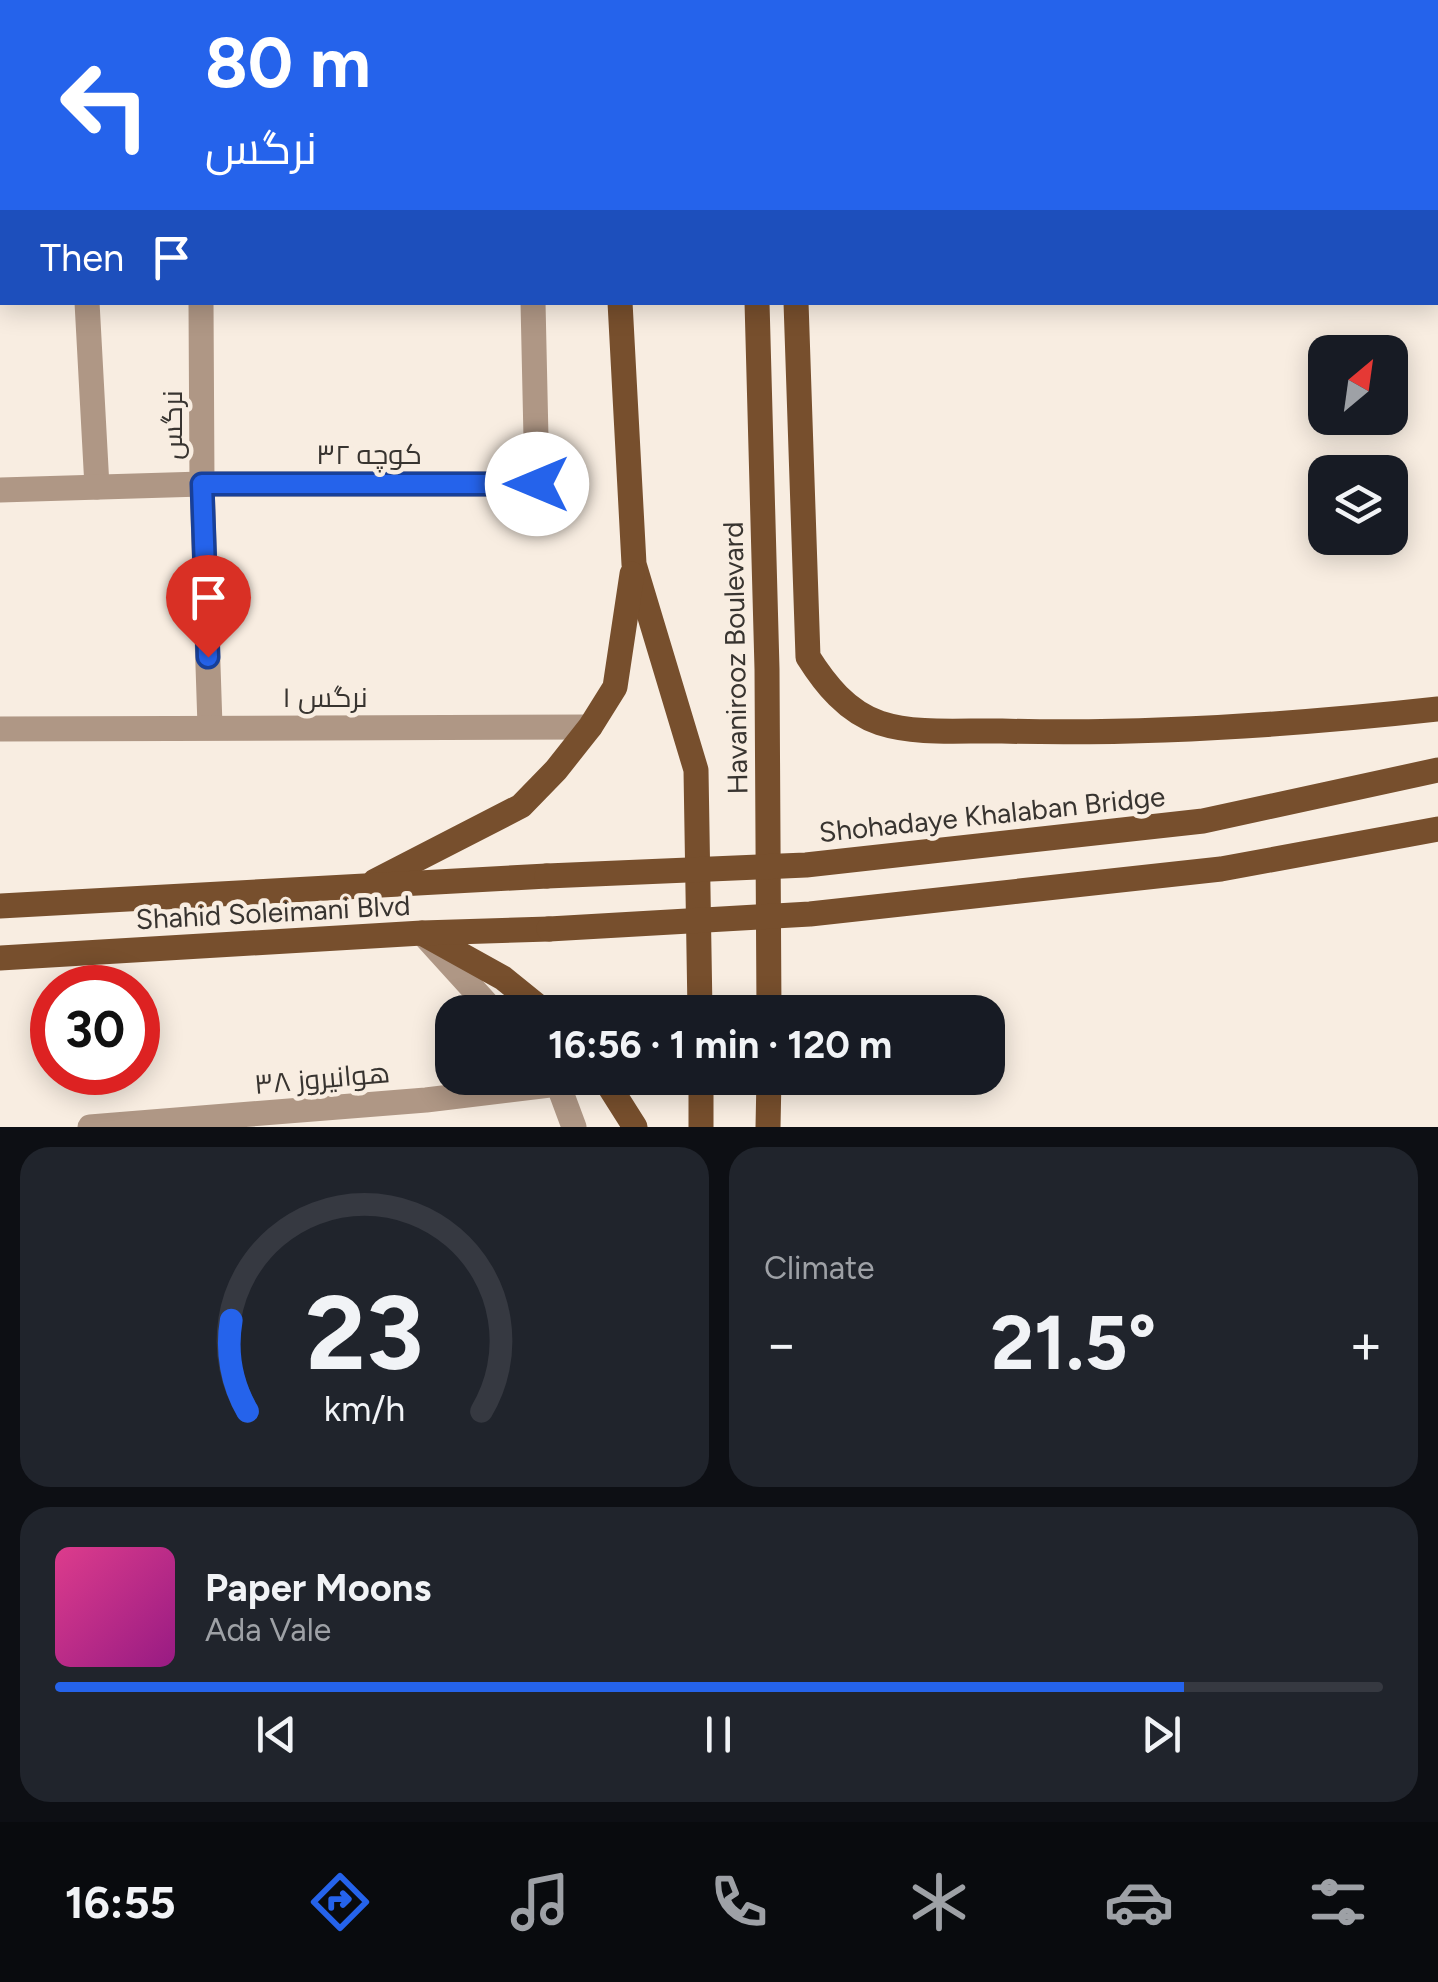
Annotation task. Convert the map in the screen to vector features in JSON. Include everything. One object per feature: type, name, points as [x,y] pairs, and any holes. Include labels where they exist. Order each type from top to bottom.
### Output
[{"type":"main road","name":"Havanirooz Boulevard","points":[[620,305],[634,564],[696,770],[700,995]]},
{"type":"main road","name":"Havanirooz Boulevard","points":[[757,305],[767,669],[769,995]]},
{"type":"main road","points":[[796,305],[808,657],[823,681],[848,706],[878,723],[916,729],[1048,732],[1295,725],[1438,709]]},
{"type":"main road","points":[[367,885],[521,806],[556,770],[615,687],[634,564]]},
{"type":"main road","name":"Shohadaye Khalaban Bridge","points":[[547,876],[806,865],[1184,823],[1438,770]]},
{"type":"main road","name":"Shahid Soleimani Blvd","points":[[0,958],[810,914],[1202,871],[1438,829]]},
{"type":"main road","name":"Shahid Soleimani Blvd","points":[[0,906],[547,876]]},
{"type":"main road","points":[[422,933],[504,978],[524,995]]},
{"type":"main road","points":[[615,1095],[635,1127]]},
{"type":"main road","points":[[701,1095],[702,1127]]},
{"type":"main road","points":[[768,1095],[768,1127]]},
{"type":"street","points":[[87,305],[97,487]]},
{"type":"street","name":"نرگس","points":[[201,305],[210,726]]},
{"type":"street","name":"کوچه ۳۲","points":[[0,490],[202,484],[537,484],[533,305]]},
{"type":"street","name":"نرگس ۱","points":[[0,729],[590,727]]},
{"type":"street","points":[[422,933],[479,995]]},
{"type":"street","name":"هوانیروز ۳۸","points":[[90,1127],[460,1095]]},
{"type":"street","points":[[561,1095],[574,1127]]},
{"type":"route","points":[[208,657],[202,484],[537,484]]}]
